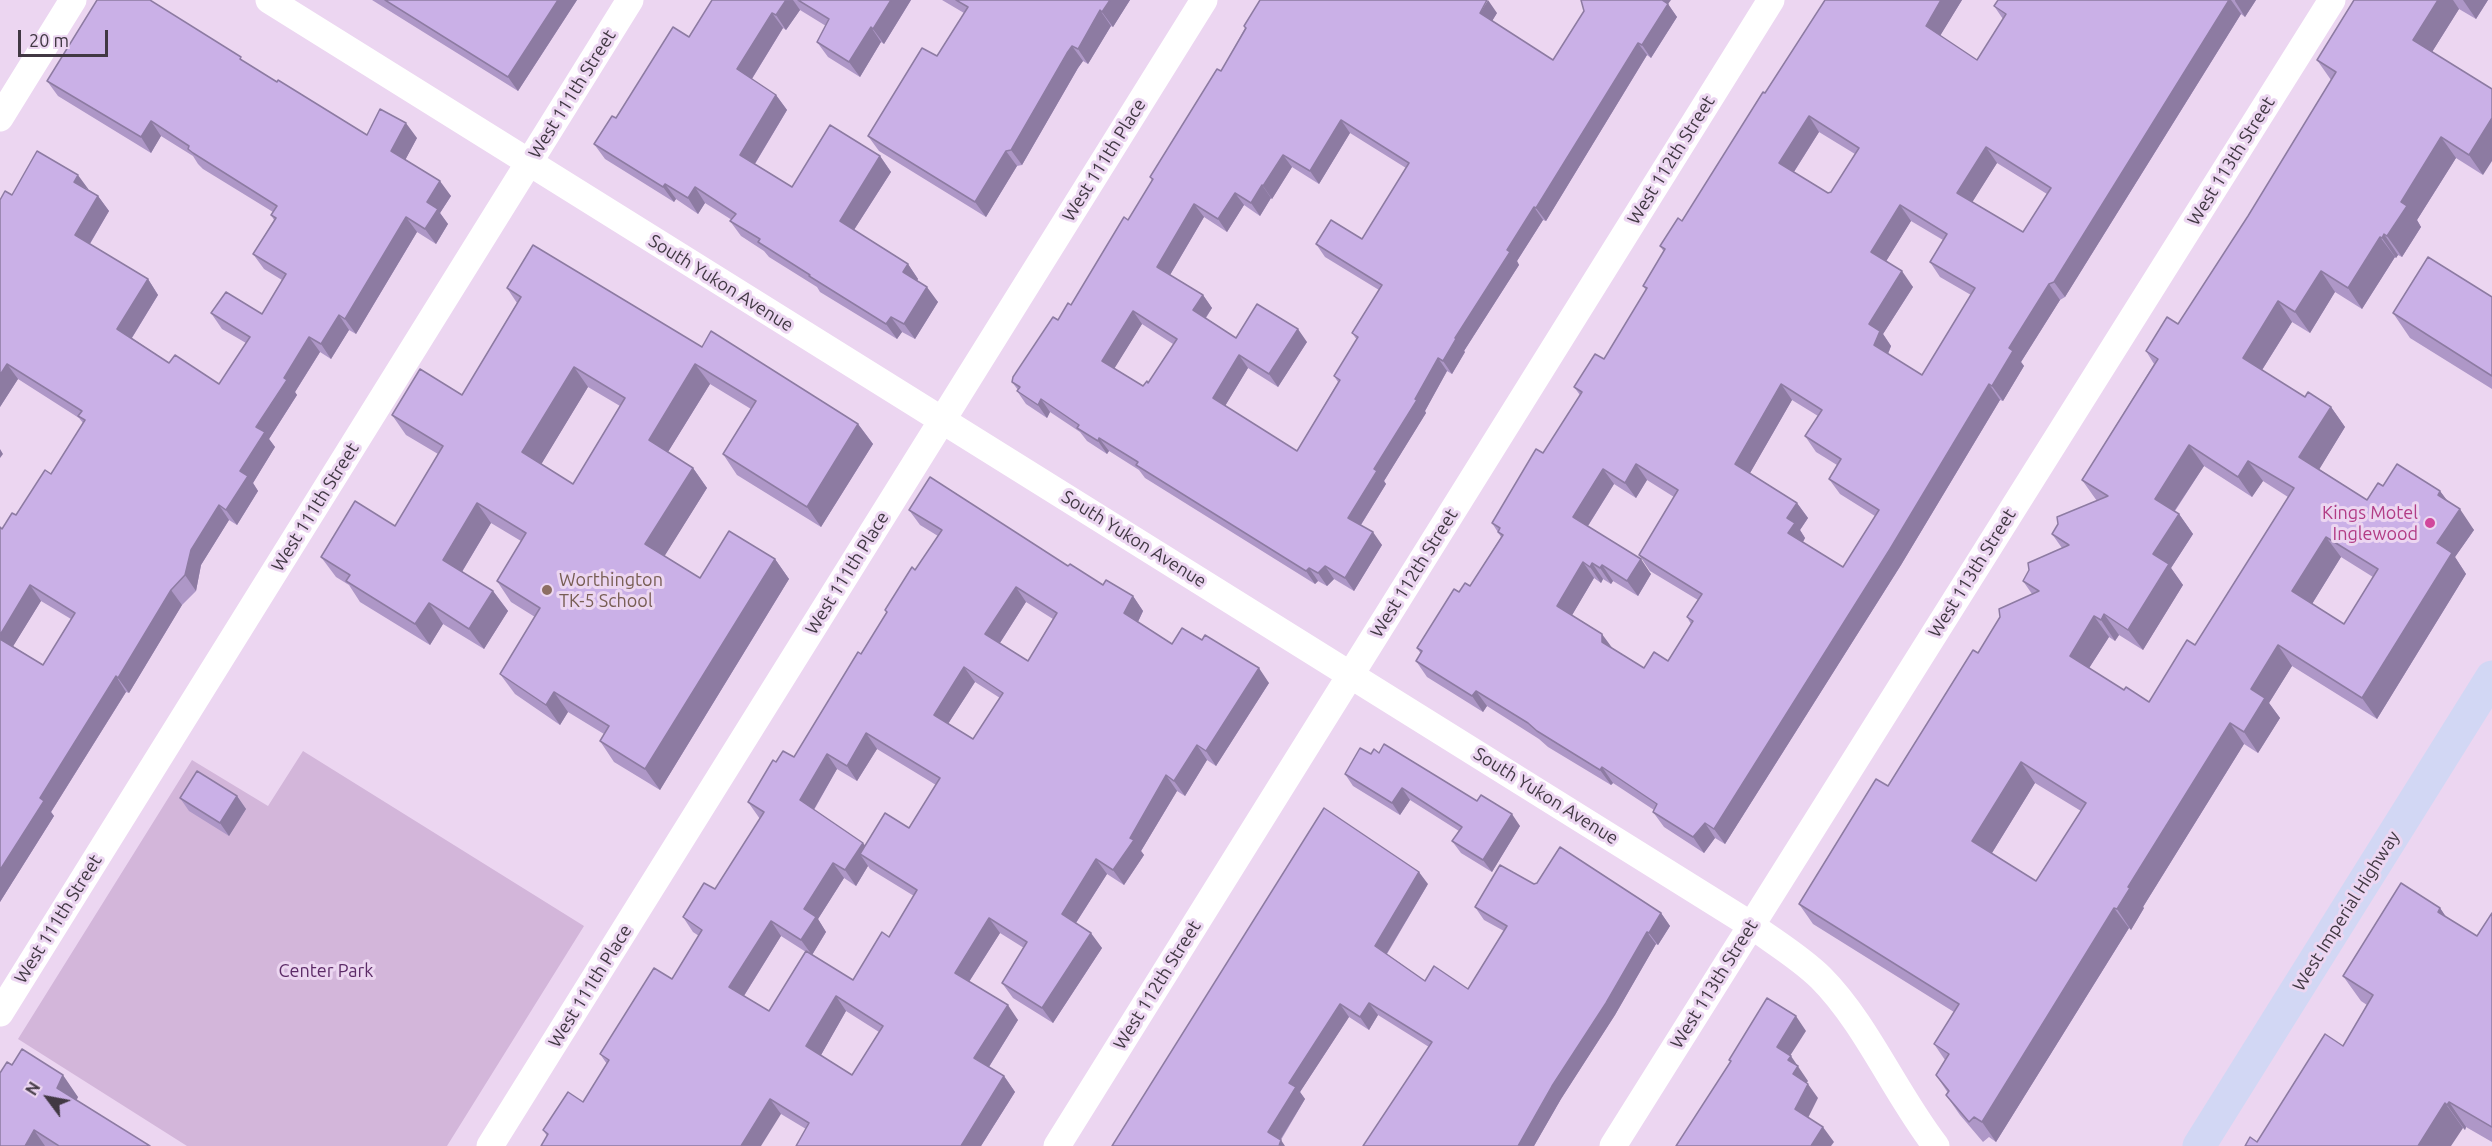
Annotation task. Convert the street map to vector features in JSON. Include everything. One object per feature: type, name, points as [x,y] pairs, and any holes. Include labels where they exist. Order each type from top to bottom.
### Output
[{"type":"main road","name":"West Imperial Highway","points":[[2199,1146],[2492,677]]},
{"type":"street","points":[[0,118],[73,0]]},
{"type":"street","name":"South Yukon Avenue","points":[[269,0],[528,164],[1751,925],[1821,978],[1850,1015],[1918,1123],[1936,1146]]},
{"type":"street","name":"West 111th Street","points":[[0,1013],[630,0]]},
{"type":"street","name":"West 111th Place","points":[[490,1146],[1204,0]]},
{"type":"street","name":"West 112th Street","points":[[1057,1146],[1771,0]]},
{"type":"street","name":"West 113th Street","points":[[1613,1146],[2332,0]]},
{"type":"green space","name":"Center Park","points":[[303,751],[584,926],[447,1146],[187,1146],[18,1039],[192,760],[268,806]]},
{"type":"building","points":[[97,0],[150,0],[241,57],[240,59],[367,135],[380,109],[406,123],[391,151],[440,181],[427,202],[438,209],[425,229],[406,217],[345,319],[339,315],[321,344],[309,337],[284,378],[287,380],[256,427],[265,432],[240,471],[248,476],[226,510],[219,505],[191,550],[185,575],[171,590],[118,678],[116,676],[40,798],[44,801],[0,870],[0,639],[43,665],[75,613],[30,585],[0,635],[0,527],[2,529],[12,513],[16,515],[45,470],[51,474],[85,420],[78,416],[82,411],[7,364],[0,375],[0,200],[5,191],[12,195],[37,151],[78,175],[74,182],[98,196],[75,235],[148,279],[117,329],[169,363],[175,355],[219,384],[250,337],[211,313],[226,292],[262,314],[286,274],[253,254],[276,218],[271,215],[277,206],[193,153],[188,149],[189,146],[151,121],[141,137],[47,81]]},
{"type":"building","points":[[385,0],[558,0],[508,77]]},
{"type":"building","points":[[712,0],[786,0],[776,15],[772,13],[737,69],[776,95],[740,155],[792,187],[830,125],[880,156],[840,221],[908,264],[903,272],[927,287],[904,324],[891,317],[886,324],[809,276],[758,242],[760,239],[730,221],[736,214],[695,187],[688,198],[665,184],[663,187],[594,144],[612,116],[616,118],[673,27],[689,37]]},
{"type":"building","points":[[798,0],[891,0],[849,62],[817,42],[829,19]]},
{"type":"building","points":[[956,0],[1110,0],[1102,12],[1100,10],[1078,49],[1072,46],[1067,53],[1011,150],[1006,151],[975,202],[868,136],[922,48],[937,56],[968,7]]},
{"type":"building","points":[[1260,0],[1487,0],[1480,13],[1553,60],[1584,11],[1581,0],[1662,0],[1668,4],[1642,45],[1638,43],[1536,208],[1534,207],[1507,250],[1510,252],[1455,338],[1443,361],[1438,358],[1415,399],[1417,400],[1374,469],[1377,471],[1348,518],[1373,532],[1345,578],[1325,566],[1318,573],[1309,568],[1306,571],[1136,465],[1138,462],[1099,438],[1098,441],[1077,428],[1079,425],[1041,399],[1038,405],[1017,391],[1020,387],[1012,382],[1013,377],[1053,317],[1058,320],[1068,303],[1071,305],[1124,217],[1128,220],[1153,179],[1150,177],[1217,69],[1221,71],[1246,28],[1244,26]],"holes":[[[1341,120],[1409,163],[1362,239],[1331,220],[1316,244],[1382,285],[1352,333],[1358,337],[1334,376],[1340,380],[1297,451],[1213,398],[1239,355],[1269,374],[1298,329],[1257,304],[1236,338],[1193,310],[1203,295],[1157,267],[1194,204],[1218,219],[1235,193],[1251,203],[1283,155],[1310,171]],[[1133,311],[1177,339],[1148,383],[1147,381],[1143,386],[1102,361]]]},
{"type":"building","points":[[1825,0],[1941,0],[1926,26],[1977,60],[2006,14],[1994,6],[1998,0],[2229,0],[2054,282],[2049,284],[2009,348],[2013,351],[1992,386],[1989,384],[1890,549],[1714,829],[1705,823],[1693,837],[1653,812],[1657,804],[1602,767],[1600,770],[1476,691],[1472,696],[1416,661],[1422,651],[1417,648],[1454,589],[1459,592],[1465,583],[1470,586],[1503,535],[1498,532],[1500,528],[1492,523],[1536,449],[1543,453],[1582,392],[1574,387],[1595,354],[1604,359],[1647,288],[1643,286],[1665,249],[1660,246],[1678,218],[1682,221],[1763,92],[1765,93]],"holes":[[[1809,116],[1859,148],[1831,192],[1828,193],[1779,163]],[[1986,147],[2051,188],[2023,232],[1957,193]],[[1900,205],[1947,234],[1930,262],[1975,288],[1922,375],[1874,345],[1880,331],[1869,324],[1902,271],[1871,252]],[[1781,384],[1822,410],[1805,436],[1841,459],[1829,479],[1879,510],[1843,567],[1788,533],[1795,523],[1787,518],[1797,503],[1735,464]],[[1636,464],[1678,490],[1639,555],[1702,594],[1687,617],[1693,621],[1668,661],[1654,652],[1644,668],[1602,642],[1602,634],[1557,606],[1583,562],[1590,567],[1592,563],[1600,568],[1602,565],[1627,581],[1641,559],[1573,517],[1603,469],[1625,483]]]},
{"type":"building","points":[[2354,0],[2438,0],[2413,40],[2492,89],[2492,118],[2469,155],[2441,137],[2401,202],[2407,206],[2387,236],[2384,234],[2382,238],[2380,237],[2348,288],[2321,271],[2295,312],[2278,301],[2243,358],[2305,397],[2308,392],[2331,407],[2299,457],[2367,500],[2378,483],[2383,486],[2397,464],[2440,491],[2438,495],[2460,509],[2437,543],[2452,553],[2362,698],[2278,645],[2251,689],[2265,698],[2244,732],[2230,723],[2128,887],[2130,888],[2117,909],[2114,908],[1982,1122],[1974,1117],[1969,1122],[1946,1095],[1949,1091],[1936,1075],[1949,1054],[1934,1044],[1959,1004],[1799,904],[1876,779],[1888,786],[1973,650],[1978,653],[2000,617],[1999,609],[2039,591],[2023,581],[2029,570],[2028,563],[2069,545],[2052,534],[2058,524],[2057,517],[2108,496],[2082,480],[2158,359],[2146,351],[2167,317],[2178,324],[2248,216],[2336,72],[2317,60]],"holes":[[[2189,445],[2238,477],[2248,461],[2294,488],[2195,645],[2187,640],[2149,702],[2126,687],[2124,690],[2070,656],[2094,616],[2101,620],[2104,614],[2128,630],[2169,564],[2153,554],[2179,514],[2155,499]],[[2326,537],[2378,569],[2344,624],[2292,591]],[[2021,762],[2086,803],[2036,881],[1972,841]]]},
{"type":"building","points":[[533,245],[702,347],[711,331],[858,424],[807,507],[723,454],[756,401],[695,364],[649,440],[693,468],[645,544],[700,578],[729,531],[775,559],[645,769],[600,741],[609,726],[554,692],[546,705],[500,674],[540,608],[497,581],[526,533],[477,503],[443,560],[493,591],[469,629],[429,603],[415,624],[346,581],[350,575],[321,557],[355,501],[395,526],[443,446],[392,415],[420,369],[462,395],[521,297],[507,288]],"holes":[[[574,367],[625,398],[573,484],[522,452]]]},
{"type":"building","points":[[2428,257],[2492,297],[2492,376],[2393,313]]},
{"type":"building","points":[[930,477],[1068,566],[1070,564],[1103,585],[1106,580],[1133,596],[1124,613],[1172,644],[1182,628],[1202,640],[1205,635],[1259,668],[1206,751],[1197,745],[1174,781],[1166,775],[1130,838],[1134,840],[1113,870],[1096,859],[1062,914],[1091,933],[1042,1008],[1002,983],[1027,942],[989,918],[955,973],[1008,1005],[974,1058],[1004,1076],[961,1146],[796,1146],[809,1123],[770,1099],[741,1146],[541,1146],[548,1134],[543,1130],[568,1092],[583,1102],[609,1060],[600,1054],[654,968],[672,979],[702,930],[683,917],[704,883],[715,889],[764,812],[748,802],[773,760],[776,762],[783,751],[794,757],[858,652],[861,654],[912,567],[915,570],[942,530],[909,510]],"holes":[[[1016,587],[1057,613],[1028,661],[985,634]],[[964,667],[1003,693],[973,739],[934,715]],[[866,733],[940,778],[909,828],[885,813],[860,854],[917,890],[889,937],[882,932],[853,980],[806,951],[769,1011],[729,987],[771,921],[801,940],[816,917],[804,909],[833,863],[845,870],[863,843],[800,800],[827,754],[847,766]],[[836,996],[883,1026],[852,1075],[806,1046]]]},
{"type":"building","points":[[1384,744],[1477,801],[1481,795],[1512,814],[1483,860],[1452,841],[1462,827],[1402,788],[1392,803],[1345,774],[1360,748],[1371,754],[1374,749],[1379,753]]},
{"type":"building","points":[[197,771],[237,796],[220,823],[180,798]]},
{"type":"building","points":[[1324,808],[1419,872],[1375,946],[1425,981],[1434,966],[1468,989],[1507,926],[1475,907],[1500,865],[1534,884],[1537,883],[1560,847],[1661,913],[1552,1086],[1518,1146],[1363,1146],[1432,1042],[1369,1003],[1360,1017],[1340,1004],[1289,1083],[1296,1087],[1268,1132],[1281,1140],[1279,1146],[1112,1146]]},
{"type":"building","points":[[2401,883],[2440,908],[2438,912],[2477,936],[2492,913],[2492,1127],[2449,1102],[2447,1105],[2445,1103],[2418,1146],[2245,1146],[2250,1137],[2257,1142],[2325,1034],[2343,1046],[2373,995],[2343,976]]},
{"type":"building","points":[[1767,998],[1796,1016],[1777,1047],[1791,1056],[1788,1060],[1798,1066],[1793,1074],[1808,1084],[1795,1109],[1823,1127],[1811,1146],[1676,1146],[1731,1061],[1729,1060]]},
{"type":"building","points":[[22,1049],[63,1075],[57,1088],[150,1146],[59,1146],[34,1130],[25,1146],[0,1146],[0,1073],[7,1062],[12,1065]]},
{"type":"place","name":"Kings Motel Inglewood","points":[[2430,523]]},
{"type":"place","name":"Worthington TK-5 School","points":[[547,590]]}]
